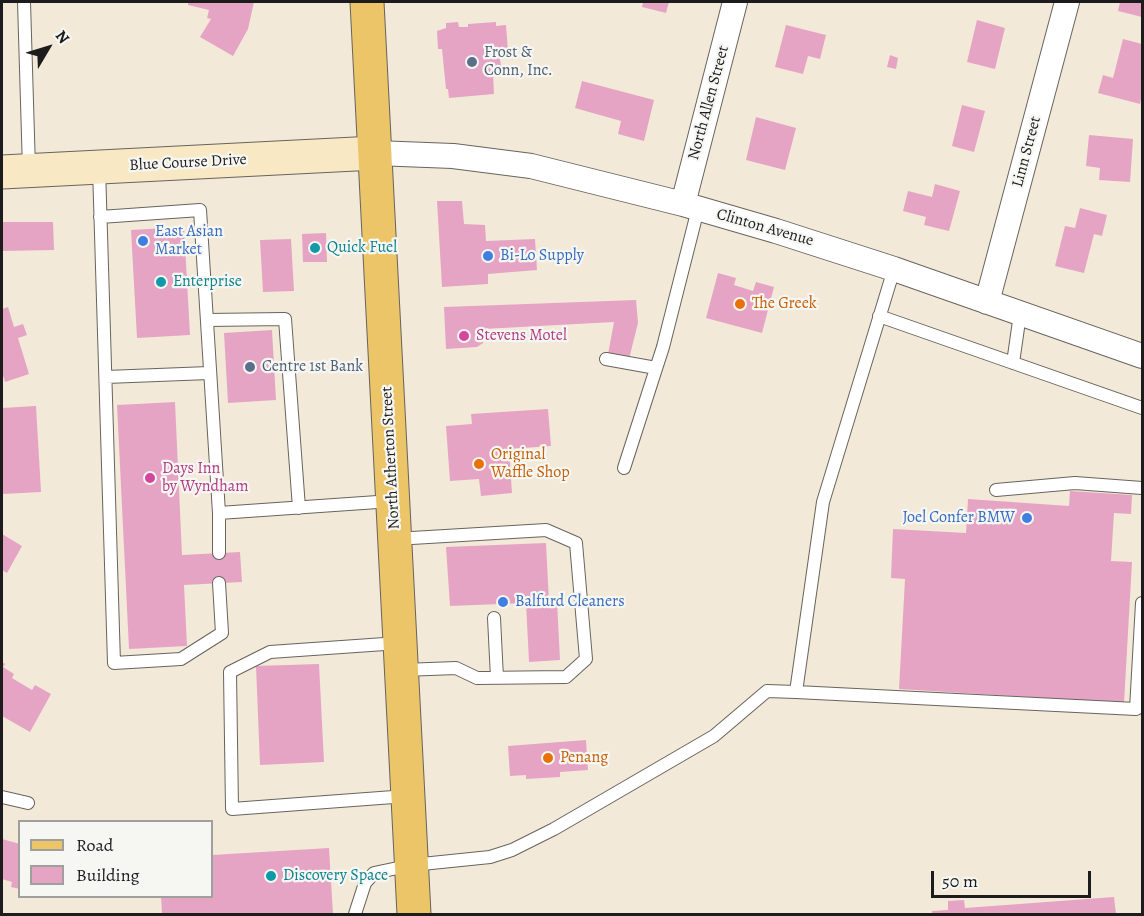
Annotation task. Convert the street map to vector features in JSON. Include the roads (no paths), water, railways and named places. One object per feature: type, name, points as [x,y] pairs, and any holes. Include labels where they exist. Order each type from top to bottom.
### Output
[{"type":"main road","name":"North Atherton Street","points":[[367,2],[414,915]]},
{"type":"main road","name":"Blue Course Drive","points":[[15,171],[375,153]]},
{"type":"street","name":"North Allen Street","points":[[690,207],[735,2]]},
{"type":"street","name":"Linn Street","points":[[987,302],[1068,2]]},
{"type":"street","name":"Clinton Avenue","points":[[375,153],[453,156],[531,166],[690,207],[776,231],[894,269],[1143,356]]},
{"type":"lane","points":[[15,171],[24,2]]},
{"type":"lane","points":[[99,167],[114,663],[181,659],[222,633],[219,583]]},
{"type":"lane","points":[[624,468],[656,368],[690,207]]},
{"type":"lane","points":[[100,217],[200,210],[219,513],[219,553]]},
{"type":"lane","points":[[796,692],[823,502],[894,269]]},
{"type":"lane","points":[[1013,363],[1020,314]]},
{"type":"lane","points":[[879,316],[1143,408]]},
{"type":"lane","points":[[207,320],[285,319],[299,508]]},
{"type":"lane","points":[[606,359],[656,368]]},
{"type":"lane","points":[[106,377],[209,373]]},
{"type":"lane","points":[[996,490],[1076,483],[1143,488]]},
{"type":"lane","points":[[219,513],[393,501]]},
{"type":"lane","points":[[395,539],[546,530],[576,543],[586,659],[566,676],[477,678],[456,668],[401,657],[270,652],[230,672],[232,809],[408,796]]},
{"type":"lane","points":[[355,915],[365,883],[374,873],[490,857],[512,850],[554,829],[714,736],[767,691],[1139,707],[1143,603]]},
{"type":"lane","points":[[494,618],[497,678]]},
{"type":"lane","points":[[2,797],[28,802]]},
{"type":"place","name":"Frost & Conn, Inc.","points":[[472,62]]},
{"type":"place","name":"East Asian Market","points":[[143,241]]},
{"type":"place","name":"Quick Fuel","points":[[315,248]]},
{"type":"place","name":"Bi-Lo Supply","points":[[488,256]]},
{"type":"place","name":"Enterprise","points":[[161,282]]},
{"type":"place","name":"The Greek","points":[[740,304]]},
{"type":"place","name":"Stevens Motel","points":[[464,336]]},
{"type":"place","name":"Centre 1st Bank","points":[[250,367]]},
{"type":"place","name":"Original Waffle Shop","points":[[479,464]]},
{"type":"place","name":"Days Inn by Wyndham","points":[[150,478]]},
{"type":"place","name":"Joel Confer BMW","points":[[1027,518]]},
{"type":"place","name":"Balfurd Cleaners","points":[[503,602]]},
{"type":"place","name":"Penang","points":[[548,758]]},
{"type":"place","name":"Discovery Space","points":[[271,876]]}]
